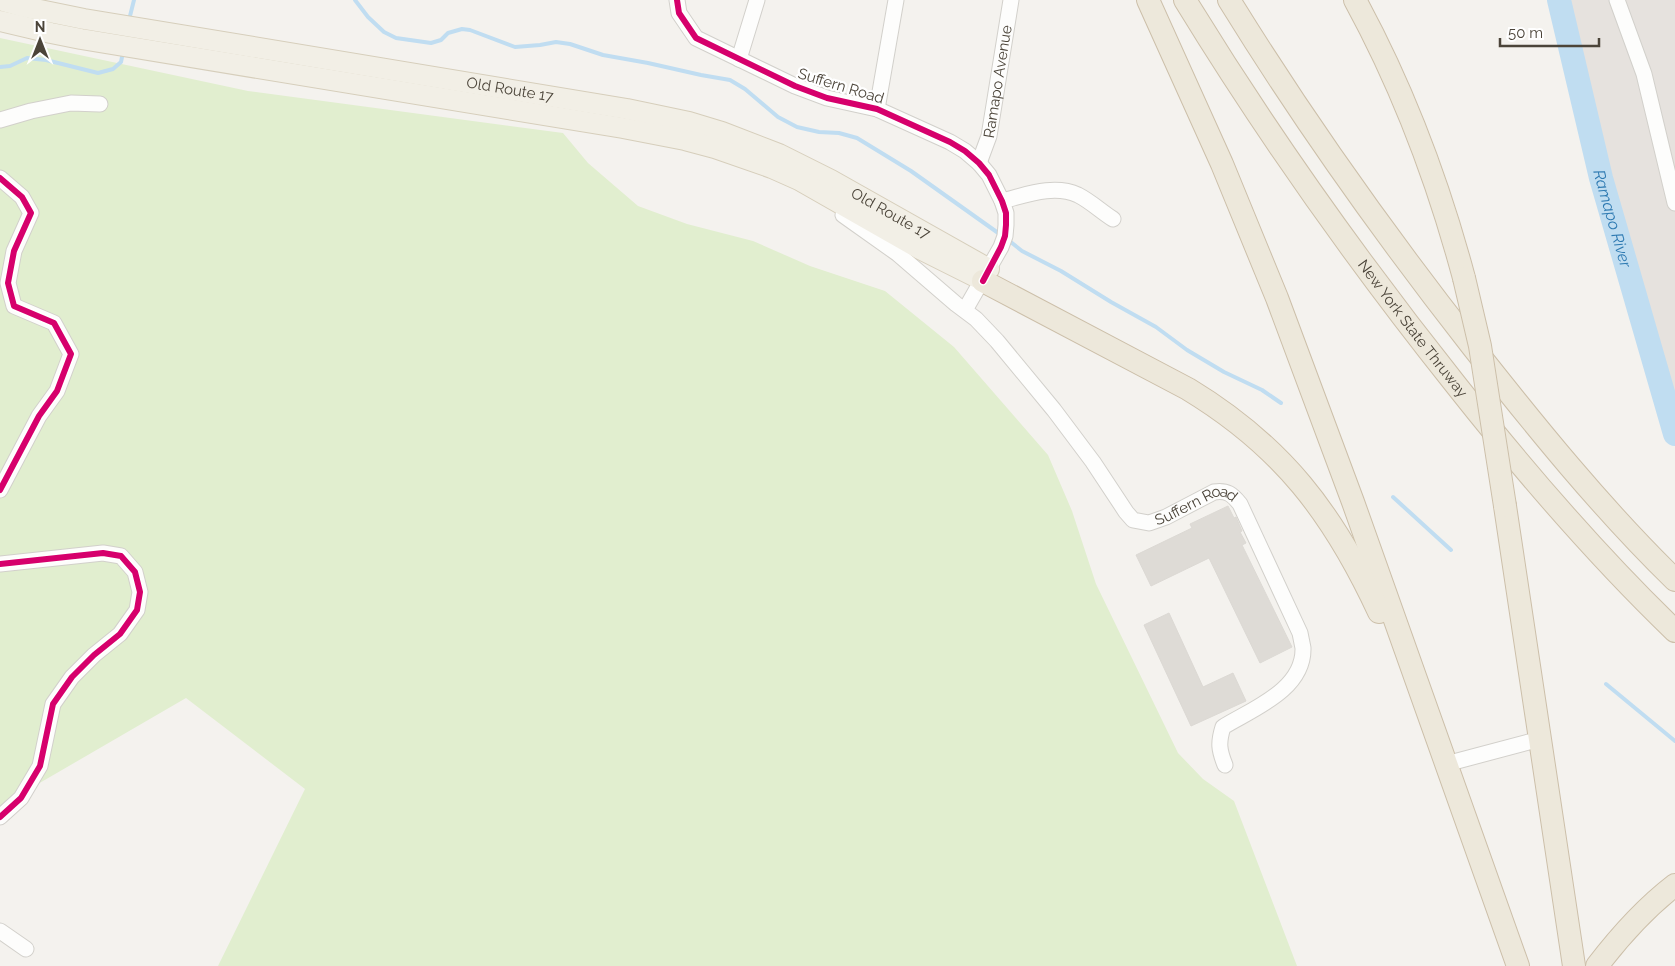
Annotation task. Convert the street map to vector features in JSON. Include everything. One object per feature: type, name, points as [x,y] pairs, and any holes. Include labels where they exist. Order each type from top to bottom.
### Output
[{"type":"highway","points":[[1148,0],[1218,156],[1277,298],[1328,433],[1518,966]]},
{"type":"highway","name":"New York State Thruway","points":[[1185,0],[1298,174],[1414,332],[1538,484],[1593,546],[1672,629]]},
{"type":"highway","points":[[1229,0],[1329,154],[1414,272],[1536,426],[1643,548],[1675,580]]},
{"type":"highway","points":[[1355,0],[1387,63],[1416,131],[1443,204],[1464,278],[1480,346],[1506,506],[1574,966]]},
{"type":"highway","points":[[986,275],[1188,389],[1236,420],[1276,455],[1315,500],[1358,571],[1383,621],[1446,764]]},
{"type":"highway","points":[[1597,966],[1626,930],[1675,885]]},
{"type":"main road","name":"Old Route 17","points":[[0,0],[55,14],[126,36],[654,133],[715,148],[772,168],[799,180],[920,249],[986,275]]},
{"type":"main road","name":"Old Route 17","points":[[0,21],[51,33],[126,36],[627,109],[689,122],[749,142],[805,166],[986,275]]},
{"type":"street","name":"Suffern Road","points":[[677,0],[679,13],[696,38],[795,86],[827,98],[877,109],[950,142],[979,163],[989,175],[1006,214],[1003,241],[986,275],[965,310]]},
{"type":"street","points":[[739,59],[757,0]]},
{"type":"street","points":[[877,109],[896,0]]},
{"type":"street","name":"Ramapo Avenue","points":[[979,163],[990,136],[1012,0]]},
{"type":"street","points":[[1617,0],[1644,74],[1675,202]]},
{"type":"street","points":[[0,120],[31,111],[71,103],[100,104]]},
{"type":"street","name":"Suffern Road","points":[[654,133],[712,151],[769,174],[796,187],[875,236],[976,319],[997,341],[1036,387],[1083,449],[1126,512],[1134,520],[1149,523],[1166,517],[1214,492],[1222,490],[1231,493],[1240,504],[1300,633],[1303,650],[1297,673],[1279,694],[1223,727],[1219,739],[1225,765]]},
{"type":"street","points":[[0,178],[22,197],[31,213],[12,259],[8,283],[14,306],[54,323],[71,354],[57,390],[40,416],[0,490]]},
{"type":"street","points":[[1002,202],[1040,192],[1056,190],[1077,195],[1113,219]]},
{"type":"street","points":[[0,564],[103,553],[121,556],[135,572],[140,592],[137,610],[120,634],[94,655],[72,677],[53,704],[40,766],[21,798],[0,817]]},
{"type":"street","points":[[1446,764],[1540,738]]},
{"type":"street","points":[[0,931],[26,949]]},
{"type":"shaded area","points":[[1559,0],[1675,0],[1675,434],[1601,178]]},
{"type":"green space","points":[[0,38],[248,91],[563,133],[588,163],[638,206],[687,224],[753,241],[810,266],[885,291],[954,347],[1048,455],[1072,511],[1096,584],[1178,753],[1203,779],[1234,801],[1297,966],[218,966],[305,789],[186,698],[0,806]]},
{"type":"building","points":[[1228,506],[1234,518],[1236,517],[1242,531],[1240,532],[1246,543],[1242,545],[1292,647],[1260,663],[1209,558],[1151,586],[1136,555],[1192,528],[1190,524]]},
{"type":"building","points":[[1169,613],[1203,687],[1233,673],[1246,701],[1191,726],[1144,625]]},
{"type":"waterway","points":[[129,20],[134,0]]},
{"type":"waterway","points":[[355,0],[368,17],[384,32],[396,38],[431,43],[441,40],[448,33],[462,29],[470,30],[515,47],[556,42],[570,44],[603,55],[730,80],[745,89],[778,117],[797,127],[819,132],[839,133],[857,138],[911,171],[1001,235]]},
{"type":"waterway","name":"Ramapo River","points":[[1559,0],[1601,178],[1675,434]]},
{"type":"waterway","points":[[0,67],[10,66],[27,58],[46,60],[98,73],[113,69],[121,62],[123,52]]},
{"type":"waterway","points":[[1007,239],[1022,251],[1061,271],[1156,327],[1187,350],[1224,372],[1262,390],[1281,403]]},
{"type":"waterway","points":[[1393,497],[1451,550]]},
{"type":"waterway","points":[[1606,684],[1675,741]]},
{"type":"cycle path","points":[[677,0],[679,13],[696,38],[795,86],[827,98],[877,109],[950,142],[965,151],[979,163],[989,175],[1006,213],[1005,236],[983,281]]},
{"type":"cycle path","points":[[0,178],[22,197],[31,213],[14,251],[8,283],[14,306],[54,323],[71,354],[57,391],[39,416],[0,490]]},
{"type":"cycle path","points":[[0,564],[103,553],[121,556],[135,572],[140,592],[137,610],[120,634],[94,655],[72,677],[53,704],[40,766],[21,798],[0,817]]}]
